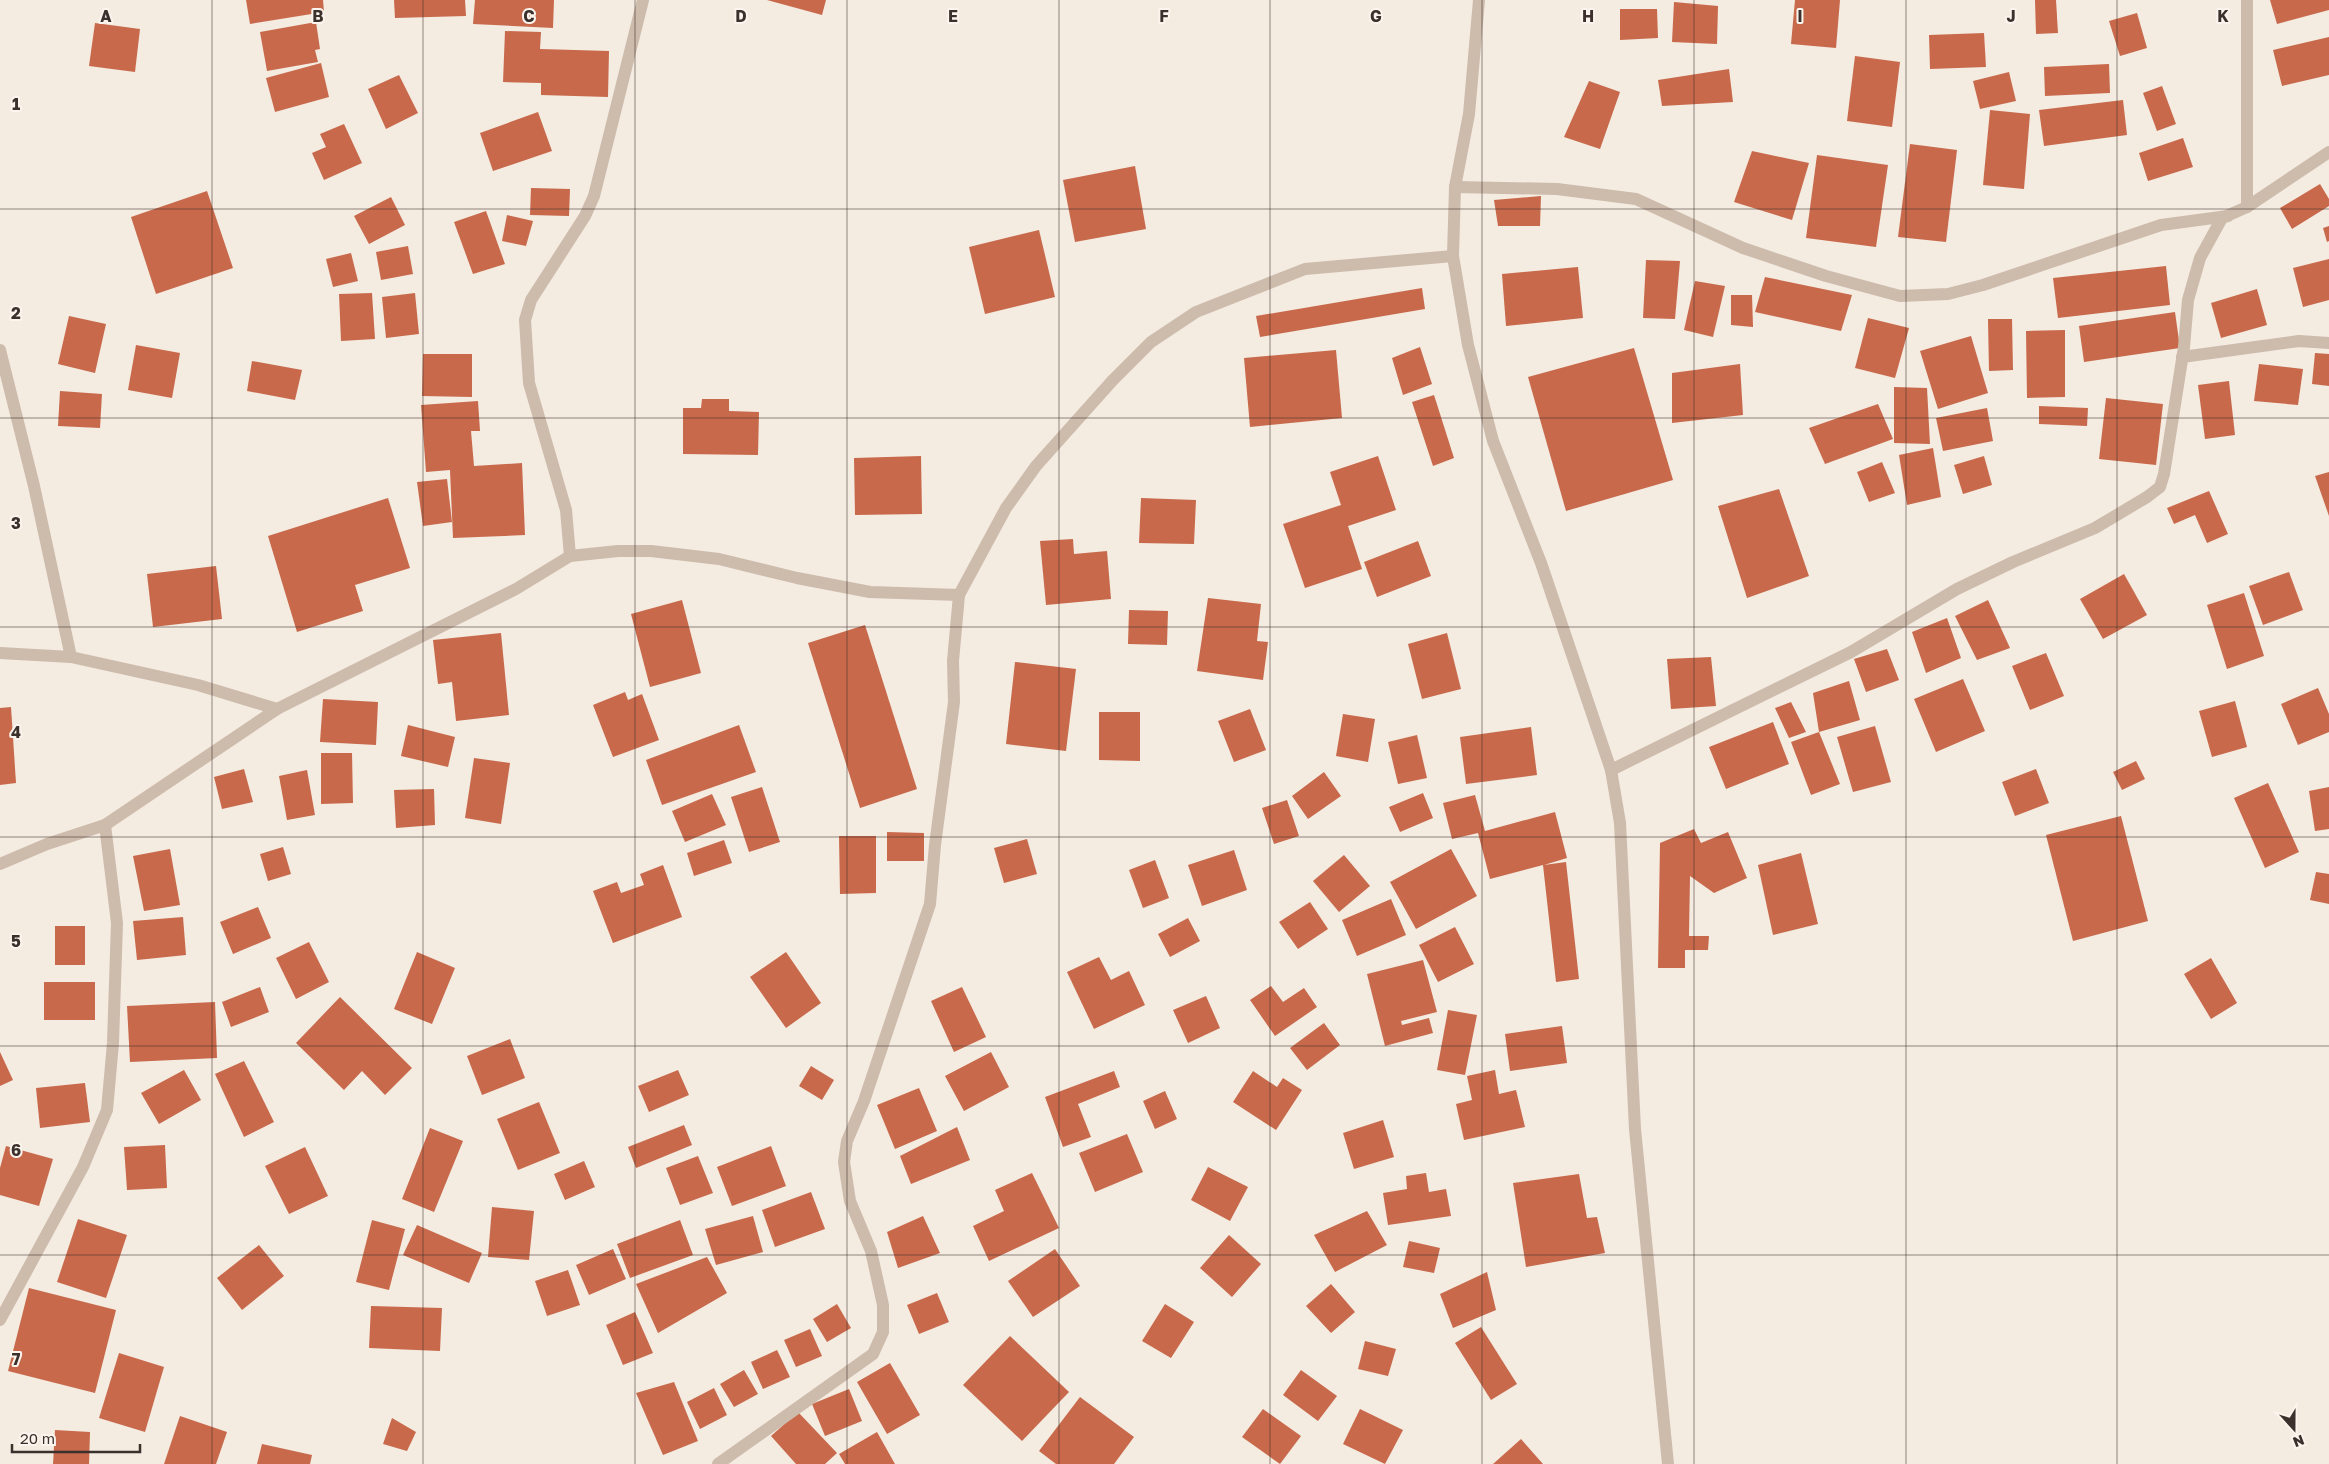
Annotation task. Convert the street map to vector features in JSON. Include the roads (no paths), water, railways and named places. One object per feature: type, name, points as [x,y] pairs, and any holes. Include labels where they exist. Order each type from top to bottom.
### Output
[{"type":"street","points":[[570,556],[566,510],[529,383],[526,320],[531,300],[585,216],[594,196],[643,0]]},
{"type":"street","points":[[2247,0],[2247,207]]},
{"type":"street","points":[[1476,1],[1469,114],[1455,187],[1454,256],[1468,345],[1493,441],[1542,564],[1611,770],[1620,823],[1635,1129],[1668,1464]]},
{"type":"street","points":[[1611,770],[1851,652],[1957,589],[2013,562],[2095,528],[2147,497],[2160,486],[2164,474],[2182,357],[2188,300],[2200,258],[2222,218],[2247,207],[2329,152]]},
{"type":"street","points":[[1455,187],[1557,189],[1636,199],[1743,248],[1826,276],[1900,296],[1948,294],[1983,285],[2161,225],[2228,216]]},
{"type":"street","points":[[718,1464],[873,1354],[883,1332],[882,1305],[871,1251],[850,1201],[845,1155],[847,1141],[864,1101],[930,904],[935,845],[954,702],[953,661],[959,595],[1006,508],[1036,466],[1112,381],[1151,342],[1196,312],[1306,270],[1454,256]]},
{"type":"street","points":[[2182,357],[2298,341],[2329,343]]},
{"type":"street","points":[[0,350],[34,486],[71,657]]},
{"type":"street","points":[[0,864],[47,844],[105,825],[277,709],[516,589],[570,556],[618,551],[651,551],[719,559],[797,578],[870,592],[959,595]]},
{"type":"street","points":[[0,653],[71,657],[198,685],[277,709]]},
{"type":"street","points":[[0,1320],[83,1167],[107,1110],[113,1043],[118,924],[105,825]]}]
